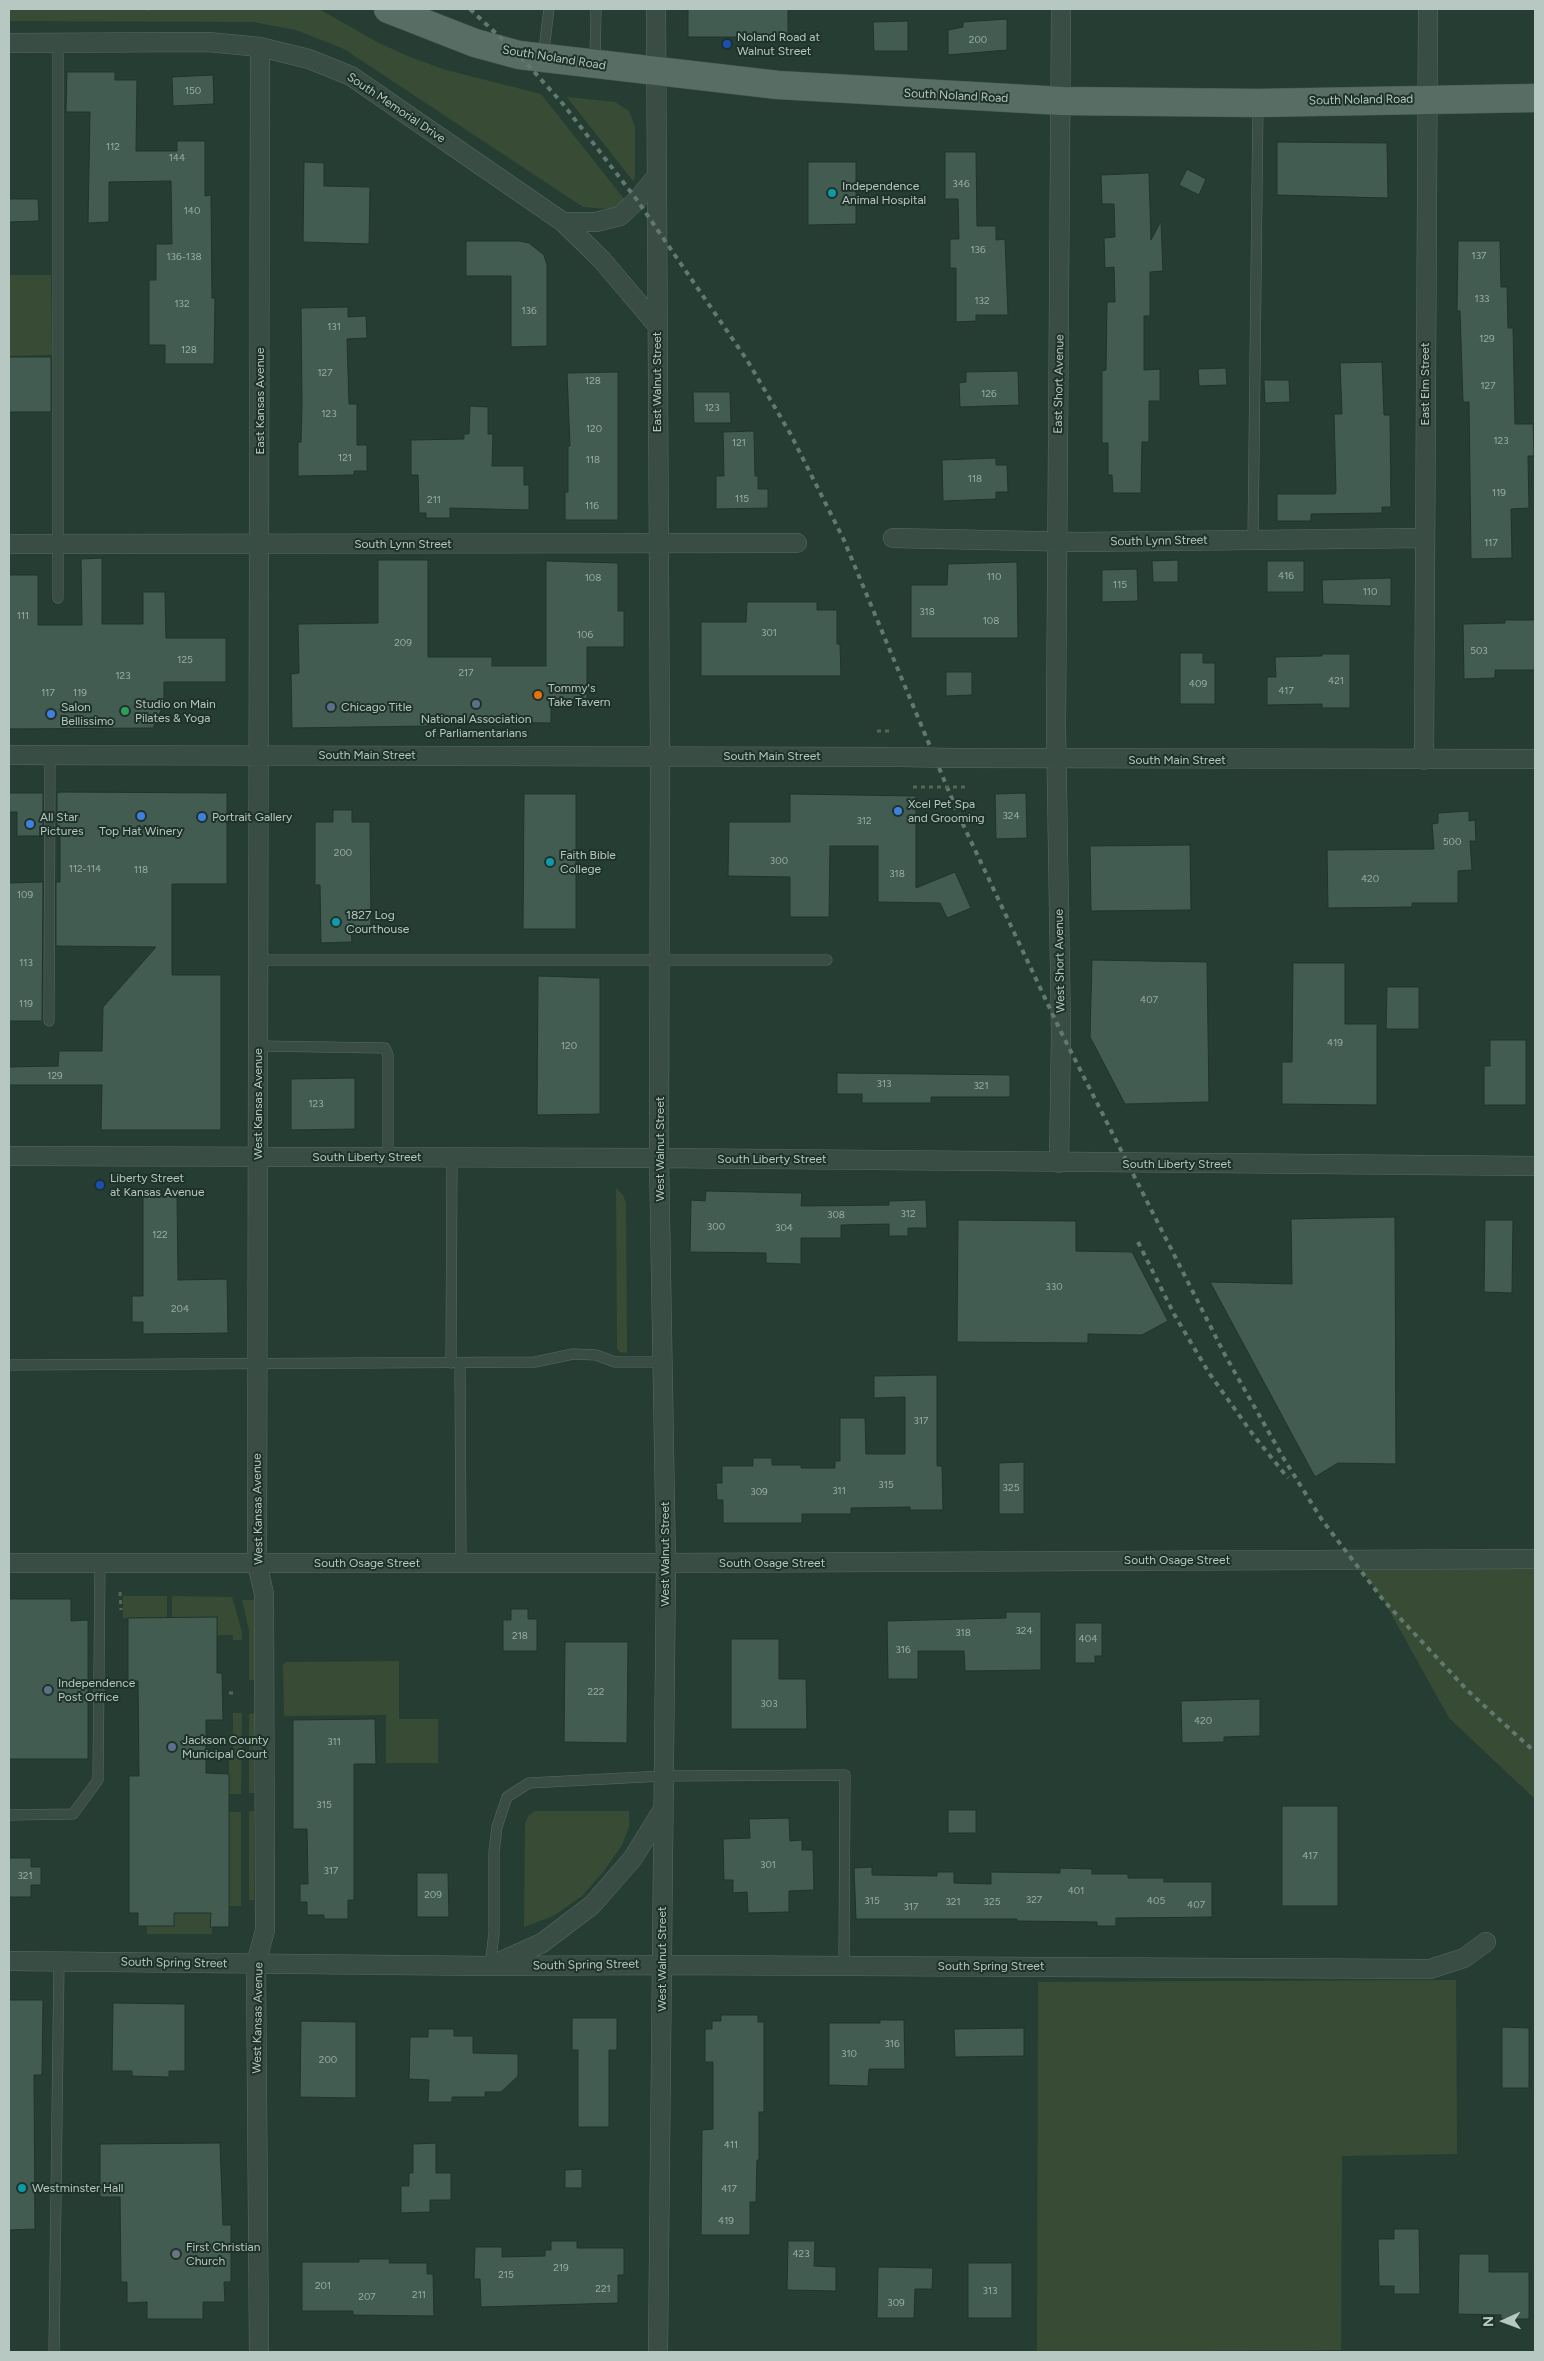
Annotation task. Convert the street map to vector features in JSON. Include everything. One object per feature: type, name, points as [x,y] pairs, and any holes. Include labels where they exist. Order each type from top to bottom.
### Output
[{"type":"main road","name":"South Noland Road","points":[[388,9],[475,43],[518,55],[778,85],[1062,102],[1258,103],[1427,98],[1535,98]]},
{"type":"street","name":"East Walnut Street","points":[[656,9],[660,756]]},
{"type":"street","name":"East Short Avenue","points":[[1056,759],[1062,102],[1061,9]]},
{"type":"street","name":"East Elm Street","points":[[1424,760],[1428,9]]},
{"type":"street","name":"South Memorial Drive","points":[[9,43],[208,42],[260,47],[309,59],[351,76],[563,222],[602,260],[657,325]]},
{"type":"street","name":"East Kansas Avenue","points":[[260,47],[260,755]]},
{"type":"street","points":[[563,222],[596,222],[620,216],[637,200],[656,177]]},
{"type":"street","name":"South Lynn Street","points":[[894,538],[1058,542],[1425,538]]},
{"type":"street","name":"South Lynn Street","points":[[9,544],[796,543]]},
{"type":"street","name":"South Main Street","points":[[9,755],[1535,759]]},
{"type":"street","name":"West Kansas Avenue","points":[[259,2352],[256,1964],[265,1930],[264,1594],[257,1563],[260,755]]},
{"type":"street","name":"West Walnut Street","points":[[658,2352],[666,1563],[659,1158],[660,756]]},
{"type":"street","name":"West Short Avenue","points":[[1056,759],[1061,1032],[1059,1163]]},
{"type":"street","name":"South Liberty Street","points":[[9,1156],[659,1158],[1535,1166]]},
{"type":"street","name":"South Osage Street","points":[[9,1562],[666,1563],[1535,1559]]},
{"type":"street","name":"South Spring Street","points":[[490,1966],[542,1943],[592,1905],[633,1858],[662,1810]]},
{"type":"street","name":"South Spring Street","points":[[9,1961],[490,1966],[662,1965],[1430,1969],[1464,1958],[1486,1942]]},
{"type":"lane","points":[[543,58],[549,9]]},
{"type":"lane","points":[[595,65],[596,9]]},
{"type":"lane","points":[[58,43],[58,598]]},
{"type":"lane","points":[[1253,540],[1258,103]]},
{"type":"lane","points":[[49,1022],[50,755]]},
{"type":"lane","points":[[259,960],[827,960]]},
{"type":"lane","points":[[258,1046],[385,1048],[388,1055],[388,1157]]},
{"type":"lane","points":[[452,1157],[461,1563]]},
{"type":"lane","points":[[9,1365],[535,1362],[573,1354],[596,1354],[615,1362],[663,1362]]},
{"type":"lane","points":[[9,1815],[73,1814],[98,1780],[100,1563]]},
{"type":"lane","points":[[490,1966],[494,1932],[494,1852],[497,1827],[507,1797],[529,1783],[663,1776],[845,1775],[844,1966]]},
{"type":"lane","points":[[54,2352],[59,1961]]},
{"type":"path","points":[[877,731],[891,731]]},
{"type":"path","points":[[913,787],[967,787]]},
{"type":"path","points":[[120,1592],[121,1610]]},
{"type":"path","points":[[229,1693],[236,1693]]},
{"type":"green space","points":[[9,9],[319,9],[377,42],[410,57],[446,70],[541,94],[625,200],[616,207],[608,209],[583,207],[344,49],[296,30],[253,22],[9,21]]},
{"type":"green space","points":[[567,97],[615,102],[629,111],[635,127],[635,177],[633,181]]},
{"type":"green space","points":[[9,275],[51,275],[52,355],[9,356]]},
{"type":"green space","points":[[616,1188],[623,1195],[626,1203],[627,1353],[620,1352],[617,1348]]},
{"type":"green space","points":[[1353,1559],[1535,1559],[1535,1799],[1449,1718],[1384,1601]]},
{"type":"green space","points":[[123,1596],[167,1596],[167,1617],[123,1618]]},
{"type":"green space","points":[[172,1596],[232,1597],[242,1632],[242,1640],[233,1640],[233,1635],[217,1635],[217,1617],[172,1617]]},
{"type":"green space","points":[[242,1600],[255,1600],[255,1680],[249,1680],[249,1630]]},
{"type":"green space","points":[[399,1661],[399,1719],[438,1719],[438,1763],[386,1763],[386,1715],[284,1716],[283,1664],[287,1662]]},
{"type":"green space","points":[[233,1713],[242,1713],[241,1794],[229,1794],[229,1753],[233,1753]]},
{"type":"green space","points":[[255,1713],[254,1793],[249,1793],[249,1714]]},
{"type":"green space","points":[[249,1811],[254,1811],[254,1900],[249,1900]]},
{"type":"green space","points":[[535,1811],[629,1811],[629,1827],[622,1845],[604,1871],[582,1896],[553,1916],[524,1927],[525,1824],[528,1816]]},
{"type":"green space","points":[[229,1812],[241,1812],[241,1906],[229,1906]]},
{"type":"green space","points":[[174,1913],[211,1913],[212,1934],[147,1934],[147,1926],[174,1926]]},
{"type":"green space","points":[[1456,1980],[1457,2154],[1342,2156],[1341,2350],[1037,2352],[1038,1982]]},
{"type":"building","points":[[688,9],[788,9],[788,37],[688,37]]},
{"type":"building","points":[[1007,19],[1007,50],[948,55],[948,30],[963,27],[963,22]]},
{"type":"building","points":[[908,21],[908,51],[874,51],[873,22]]},
{"type":"building","points":[[67,72],[115,72],[115,80],[137,80],[136,151],[177,151],[177,141],[205,141],[205,196],[211,195],[212,298],[215,298],[214,364],[165,364],[165,345],[149,345],[149,280],[156,280],[156,244],[172,244],[171,181],[109,182],[109,222],[88,223],[90,112],[66,112]]},
{"type":"building","points":[[213,75],[214,104],[173,106],[172,77]]},
{"type":"building","points":[[1277,142],[1387,143],[1388,198],[1277,195]]},
{"type":"building","points":[[945,152],[976,152],[977,226],[996,226],[996,240],[1005,239],[1008,315],[976,315],[976,321],[956,322],[956,268],[950,268],[950,239],[959,239],[958,199],[945,199]]},
{"type":"building","points":[[304,162],[324,163],[324,186],[370,187],[369,244],[303,242]]},
{"type":"building","name":"Independence Animal Hospital","points":[[808,162],[856,162],[856,224],[808,225]]},
{"type":"building","points":[[1187,169],[1206,179],[1199,195],[1179,185]]},
{"type":"building","points":[[1149,173],[1151,240],[1161,221],[1163,271],[1150,272],[1150,316],[1144,316],[1144,370],[1160,369],[1160,401],[1149,401],[1149,442],[1142,442],[1141,493],[1113,493],[1112,475],[1108,475],[1108,443],[1102,443],[1102,371],[1106,370],[1107,302],[1115,302],[1114,267],[1105,268],[1104,238],[1115,237],[1114,204],[1102,204],[1101,175]]},
{"type":"building","points":[[9,199],[38,199],[39,221],[9,222]]},
{"type":"building","points":[[466,241],[519,241],[529,243],[544,255],[547,265],[547,346],[511,347],[511,276],[466,276]]},
{"type":"building","points":[[1458,241],[1500,241],[1501,287],[1507,287],[1508,328],[1513,328],[1515,424],[1533,424],[1534,456],[1528,456],[1529,508],[1511,509],[1512,558],[1471,559],[1469,402],[1463,402],[1460,311],[1457,311]]},
{"type":"building","points":[[348,307],[348,317],[366,316],[367,338],[347,339],[349,404],[357,404],[357,445],[367,445],[367,471],[354,471],[354,475],[298,476],[298,442],[301,442],[302,404],[301,308]]},
{"type":"building","points":[[9,357],[51,357],[51,412],[9,412]]},
{"type":"building","points":[[1382,362],[1384,415],[1390,415],[1391,507],[1382,507],[1382,513],[1311,514],[1311,521],[1277,521],[1277,494],[1335,494],[1334,414],[1342,414],[1340,363]]},
{"type":"building","points":[[1226,368],[1227,385],[1199,386],[1198,369]]},
{"type":"building","points":[[1018,371],[1019,405],[960,407],[959,383],[966,382],[966,372]]},
{"type":"building","points":[[618,372],[618,520],[565,520],[565,492],[568,492],[568,446],[570,446],[567,373]]},
{"type":"building","points":[[1264,380],[1289,380],[1290,402],[1265,403]]},
{"type":"building","points":[[693,392],[730,392],[731,423],[694,423]]},
{"type":"building","points":[[470,406],[488,407],[488,434],[493,434],[492,466],[524,466],[524,485],[529,485],[529,510],[450,508],[450,518],[426,518],[426,513],[419,513],[418,475],[411,475],[411,440],[464,439],[464,434],[469,434]]},
{"type":"building","points":[[754,431],[755,476],[758,476],[758,489],[768,489],[768,508],[716,509],[716,476],[724,476],[723,432]]},
{"type":"building","points":[[996,458],[996,465],[1007,465],[1008,492],[996,492],[996,499],[943,501],[942,460]]},
{"type":"building","points":[[102,558],[102,624],[143,624],[143,592],[165,592],[166,638],[226,638],[226,682],[164,682],[164,704],[153,728],[9,729],[9,575],[38,575],[38,625],[82,625],[81,559]]},
{"type":"building","points":[[378,560],[428,560],[428,657],[492,657],[492,666],[546,666],[546,561],[618,563],[618,611],[624,611],[624,647],[587,647],[587,699],[551,700],[551,723],[428,722],[428,726],[292,728],[291,674],[299,673],[298,624],[378,623]]},
{"type":"building","points":[[1178,560],[1178,582],[1153,582],[1152,561]]},
{"type":"building","points":[[1267,561],[1304,561],[1304,592],[1267,592]]},
{"type":"building","points":[[1017,562],[1018,638],[911,638],[911,585],[947,585],[948,564]]},
{"type":"building","points":[[1137,569],[1138,601],[1102,602],[1102,570]]},
{"type":"building","points":[[1391,578],[1391,606],[1323,604],[1322,580]]},
{"type":"building","points":[[747,602],[817,602],[817,610],[837,610],[837,644],[840,644],[841,676],[701,676],[701,622],[746,622]]},
{"type":"building","points":[[1505,620],[1535,620],[1535,670],[1495,670],[1495,678],[1464,679],[1463,624],[1505,623]]},
{"type":"building","points":[[1180,653],[1203,653],[1203,663],[1215,663],[1215,704],[1180,704]]},
{"type":"building","points":[[1322,654],[1350,654],[1350,708],[1322,708],[1322,704],[1267,705],[1267,677],[1276,677],[1275,657],[1322,656]]},
{"type":"building","points":[[946,672],[972,672],[972,695],[946,696]]},
{"type":"building","name":"All Star Pictures","points":[[9,793],[43,793],[43,836],[17,836],[17,812],[9,812]]},
{"type":"building","points":[[57,793],[227,793],[227,884],[172,884],[172,975],[221,975],[221,1130],[101,1130],[102,1085],[9,1085],[9,1067],[58,1066],[59,1051],[102,1051],[103,1007],[156,947],[56,946],[56,882],[60,882],[60,836],[57,836]]},
{"type":"building","points":[[1026,793],[1027,838],[996,839],[995,794]]},
{"type":"building","name":"Faith Bible College","points":[[524,794],[576,794],[576,929],[523,929]]},
{"type":"building","points":[[790,794],[916,796],[916,888],[955,872],[971,908],[947,918],[940,903],[878,902],[878,846],[830,846],[829,917],[790,917],[790,877],[728,876],[729,822],[790,822]]},
{"type":"building","points":[[333,810],[352,810],[352,822],[370,822],[371,929],[351,928],[352,942],[321,943],[320,885],[315,885],[315,822],[333,822]]},
{"type":"building","points":[[1469,811],[1469,821],[1475,820],[1476,841],[1470,841],[1472,870],[1458,871],[1458,903],[1412,903],[1412,907],[1328,908],[1327,850],[1434,849],[1432,824],[1438,823],[1438,813]]},
{"type":"building","points":[[1190,845],[1191,910],[1091,911],[1090,846]]},
{"type":"building","points":[[43,882],[42,1021],[9,1021],[9,883]]},
{"type":"building","points":[[1092,960],[1207,962],[1209,1102],[1125,1104],[1090,1037]]},
{"type":"building","points":[[1293,963],[1345,963],[1345,1024],[1377,1024],[1377,1105],[1282,1104],[1282,1062],[1292,1062]]},
{"type":"building","points":[[538,976],[600,978],[600,1114],[537,1115]]},
{"type":"building","points":[[1387,987],[1419,987],[1419,1029],[1386,1029]]},
{"type":"building","points":[[1490,1040],[1526,1040],[1526,1105],[1484,1105],[1484,1066],[1490,1066]]},
{"type":"building","points":[[837,1073],[1010,1075],[1010,1097],[931,1097],[931,1103],[862,1103],[862,1094],[837,1094]]},
{"type":"building","points":[[355,1078],[355,1129],[291,1130],[291,1079]]},
{"type":"building","points":[[706,1191],[802,1193],[801,1206],[889,1205],[889,1201],[926,1200],[927,1228],[908,1228],[908,1236],[889,1236],[889,1224],[841,1225],[841,1238],[801,1238],[801,1264],[766,1263],[766,1253],[690,1252],[691,1200],[705,1201]]},
{"type":"building","points":[[143,1196],[177,1196],[178,1280],[227,1279],[228,1333],[143,1334],[143,1322],[132,1322],[132,1296],[143,1296]]},
{"type":"building","points":[[1395,1217],[1396,1464],[1338,1463],[1315,1477],[1210,1282],[1292,1284],[1291,1219]]},
{"type":"building","points":[[958,1220],[1076,1221],[1076,1251],[1132,1252],[1168,1321],[1142,1335],[1088,1334],[1088,1343],[957,1342]]},
{"type":"building","points":[[1485,1220],[1513,1220],[1512,1293],[1484,1292]]},
{"type":"building","points":[[937,1375],[937,1466],[942,1466],[943,1510],[910,1510],[910,1507],[851,1508],[851,1514],[802,1514],[802,1523],[723,1523],[723,1500],[717,1500],[716,1483],[722,1483],[722,1466],[753,1466],[753,1458],[772,1458],[772,1465],[801,1465],[801,1468],[835,1468],[835,1461],[840,1461],[840,1418],[865,1418],[866,1454],[905,1454],[905,1397],[874,1398],[874,1376]]},
{"type":"building","points":[[1024,1462],[1024,1514],[999,1514],[999,1463]]},
{"type":"building","name":"Independence Post Office","points":[[9,1599],[71,1599],[71,1621],[88,1620],[88,1759],[9,1759]]},
{"type":"building","points":[[511,1609],[528,1609],[528,1619],[537,1619],[537,1651],[503,1651],[503,1620],[511,1620]]},
{"type":"building","points":[[1006,1612],[1041,1612],[1041,1670],[965,1671],[964,1651],[918,1651],[918,1679],[888,1679],[887,1621],[1006,1618]]},
{"type":"building","name":"Jackson County Municipal Court","points":[[217,1617],[217,1673],[222,1673],[223,1720],[206,1720],[206,1773],[229,1774],[229,1927],[210,1927],[211,1913],[174,1913],[174,1926],[138,1926],[138,1913],[129,1913],[129,1776],[139,1776],[138,1681],[128,1681],[128,1618]]},
{"type":"building","points":[[1075,1623],[1102,1623],[1102,1656],[1095,1656],[1095,1663],[1075,1663]]},
{"type":"building","points":[[731,1639],[779,1639],[779,1679],[806,1679],[807,1729],[731,1729]]},
{"type":"building","points":[[565,1642],[628,1642],[627,1743],[564,1742]]},
{"type":"building","points":[[1260,1699],[1260,1736],[1224,1737],[1224,1742],[1182,1743],[1181,1701]]},
{"type":"building","points":[[375,1719],[376,1764],[354,1764],[354,1900],[348,1900],[348,1919],[324,1919],[324,1915],[307,1915],[307,1902],[300,1902],[300,1884],[308,1884],[307,1829],[293,1829],[293,1720]]},
{"type":"building","points":[[1282,1806],[1338,1806],[1338,1906],[1282,1906]]},
{"type":"building","points":[[948,1810],[976,1810],[976,1833],[948,1833]]},
{"type":"building","points":[[789,1818],[790,1841],[802,1840],[802,1850],[813,1850],[814,1890],[789,1891],[789,1912],[748,1913],[747,1892],[733,1893],[733,1880],[724,1880],[723,1839],[750,1838],[749,1819]]},
{"type":"building","points":[[9,1858],[31,1858],[31,1867],[41,1867],[41,1885],[31,1885],[31,1897],[9,1897]]},
{"type":"building","points":[[872,1867],[872,1875],[937,1876],[937,1872],[954,1872],[954,1883],[991,1884],[991,1872],[1060,1873],[1060,1868],[1092,1869],[1092,1874],[1128,1874],[1128,1878],[1164,1878],[1164,1882],[1212,1882],[1212,1917],[1116,1918],[1116,1926],[1097,1926],[1097,1922],[1017,1921],[1017,1919],[856,1919],[854,1868]]},
{"type":"building","points":[[417,1873],[448,1873],[449,1917],[417,1917]]},
{"type":"building","points":[[9,2000],[43,2000],[42,2075],[34,2075],[35,2229],[9,2230]]},
{"type":"building","points":[[113,2003],[185,2004],[185,2071],[169,2071],[169,2077],[132,2076],[132,2071],[112,2071]]},
{"type":"building","points":[[721,2015],[758,2015],[758,2022],[764,2022],[764,2112],[759,2112],[759,2160],[757,2160],[756,2202],[750,2202],[750,2235],[701,2235],[702,2130],[713,2129],[713,2062],[705,2062],[705,2029],[712,2029],[712,2021],[721,2021]]},
{"type":"building","points":[[572,2018],[617,2018],[617,2050],[609,2050],[609,2127],[578,2127],[578,2050],[572,2050]]},
{"type":"building","points":[[880,2020],[904,2020],[905,2069],[869,2069],[868,2086],[829,2085],[829,2023],[880,2023]]},
{"type":"building","points":[[301,2021],[356,2022],[356,2098],[300,2097]]},
{"type":"building","points":[[1502,2027],[1529,2028],[1529,2088],[1502,2088]]},
{"type":"building","points":[[1024,2028],[1024,2056],[955,2057],[954,2029]]},
{"type":"building","points":[[428,2029],[454,2029],[454,2036],[473,2036],[473,2053],[518,2054],[518,2076],[501,2092],[485,2092],[485,2097],[452,2097],[452,2102],[428,2102],[429,2080],[409,2079],[410,2037],[428,2037]]},
{"type":"building","name":"First Christian Church","points":[[220,2143],[223,2225],[231,2225],[231,2282],[224,2282],[225,2302],[203,2302],[203,2319],[147,2319],[147,2302],[127,2303],[127,2282],[121,2282],[120,2197],[100,2197],[100,2144]]},
{"type":"building","points":[[436,2143],[436,2173],[451,2173],[451,2200],[430,2200],[430,2212],[401,2213],[401,2186],[409,2186],[409,2173],[413,2173],[413,2144]]},
{"type":"building","points":[[582,2169],[582,2188],[565,2188],[565,2170]]},
{"type":"building","points":[[1394,2229],[1419,2229],[1420,2294],[1394,2294],[1394,2286],[1379,2286],[1378,2239],[1394,2239]]},
{"type":"building","points":[[551,2241],[577,2241],[577,2248],[624,2248],[624,2275],[618,2275],[618,2303],[481,2307],[480,2279],[474,2279],[475,2247],[502,2247],[502,2257],[545,2256],[545,2250],[551,2250]]},
{"type":"building","points":[[788,2241],[815,2241],[814,2266],[836,2267],[836,2291],[787,2290]]},
{"type":"building","points":[[1459,2254],[1489,2254],[1489,2272],[1529,2272],[1529,2319],[1501,2319],[1501,2315],[1458,2314]]},
{"type":"building","points":[[359,2259],[390,2259],[389,2263],[427,2263],[427,2274],[433,2274],[434,2316],[353,2315],[353,2311],[302,2311],[302,2262],[359,2262]]},
{"type":"building","points":[[968,2263],[1012,2263],[1012,2318],[968,2318]]},
{"type":"building","points":[[878,2267],[933,2268],[932,2289],[915,2289],[914,2318],[877,2318]]},
{"type":"railway","points":[[470,9],[519,55],[563,104],[637,200],[747,360],[790,433],[843,538],[960,818],[1061,1032],[1225,1355],[1284,1459],[1322,1520],[1384,1601],[1468,1691],[1535,1752]]},
{"type":"railway","points":[[1138,1242],[1174,1314],[1209,1373],[1254,1436],[1288,1478]]},
{"type":"place","name":"Noland Road at Walnut Street","points":[[727,44]]},
{"type":"place","name":"Independence Animal Hospital","points":[[832,193]]},
{"type":"place","name":"Tommy's Take Tavern","points":[[538,695]]},
{"type":"place","name":"National Association of Parliamentarians","points":[[476,704]]},
{"type":"place","name":"Chicago Title","points":[[331,707]]},
{"type":"place","name":"Studio on Main Pilates & Yoga","points":[[125,711]]},
{"type":"place","name":"Salon Bellissimo","points":[[51,714]]},
{"type":"place","name":"Xcel Pet Spa and Grooming","points":[[898,811]]},
{"type":"place","name":"Top Hat Winery","points":[[141,816]]},
{"type":"place","name":"Portrait Gallery","points":[[202,817]]},
{"type":"place","name":"All Star Pictures","points":[[30,824]]},
{"type":"place","name":"Faith Bible College","points":[[550,862]]},
{"type":"place","name":"1827 Log Courthouse","points":[[336,922]]},
{"type":"place","name":"Liberty Street at Kansas Avenue","points":[[100,1185]]},
{"type":"place","name":"Independence Post Office","points":[[48,1690]]},
{"type":"place","name":"Jackson County Municipal Court","points":[[172,1747]]},
{"type":"place","name":"Westminster Hall","points":[[22,2188]]},
{"type":"place","name":"First Christian Church","points":[[176,2254]]}]
